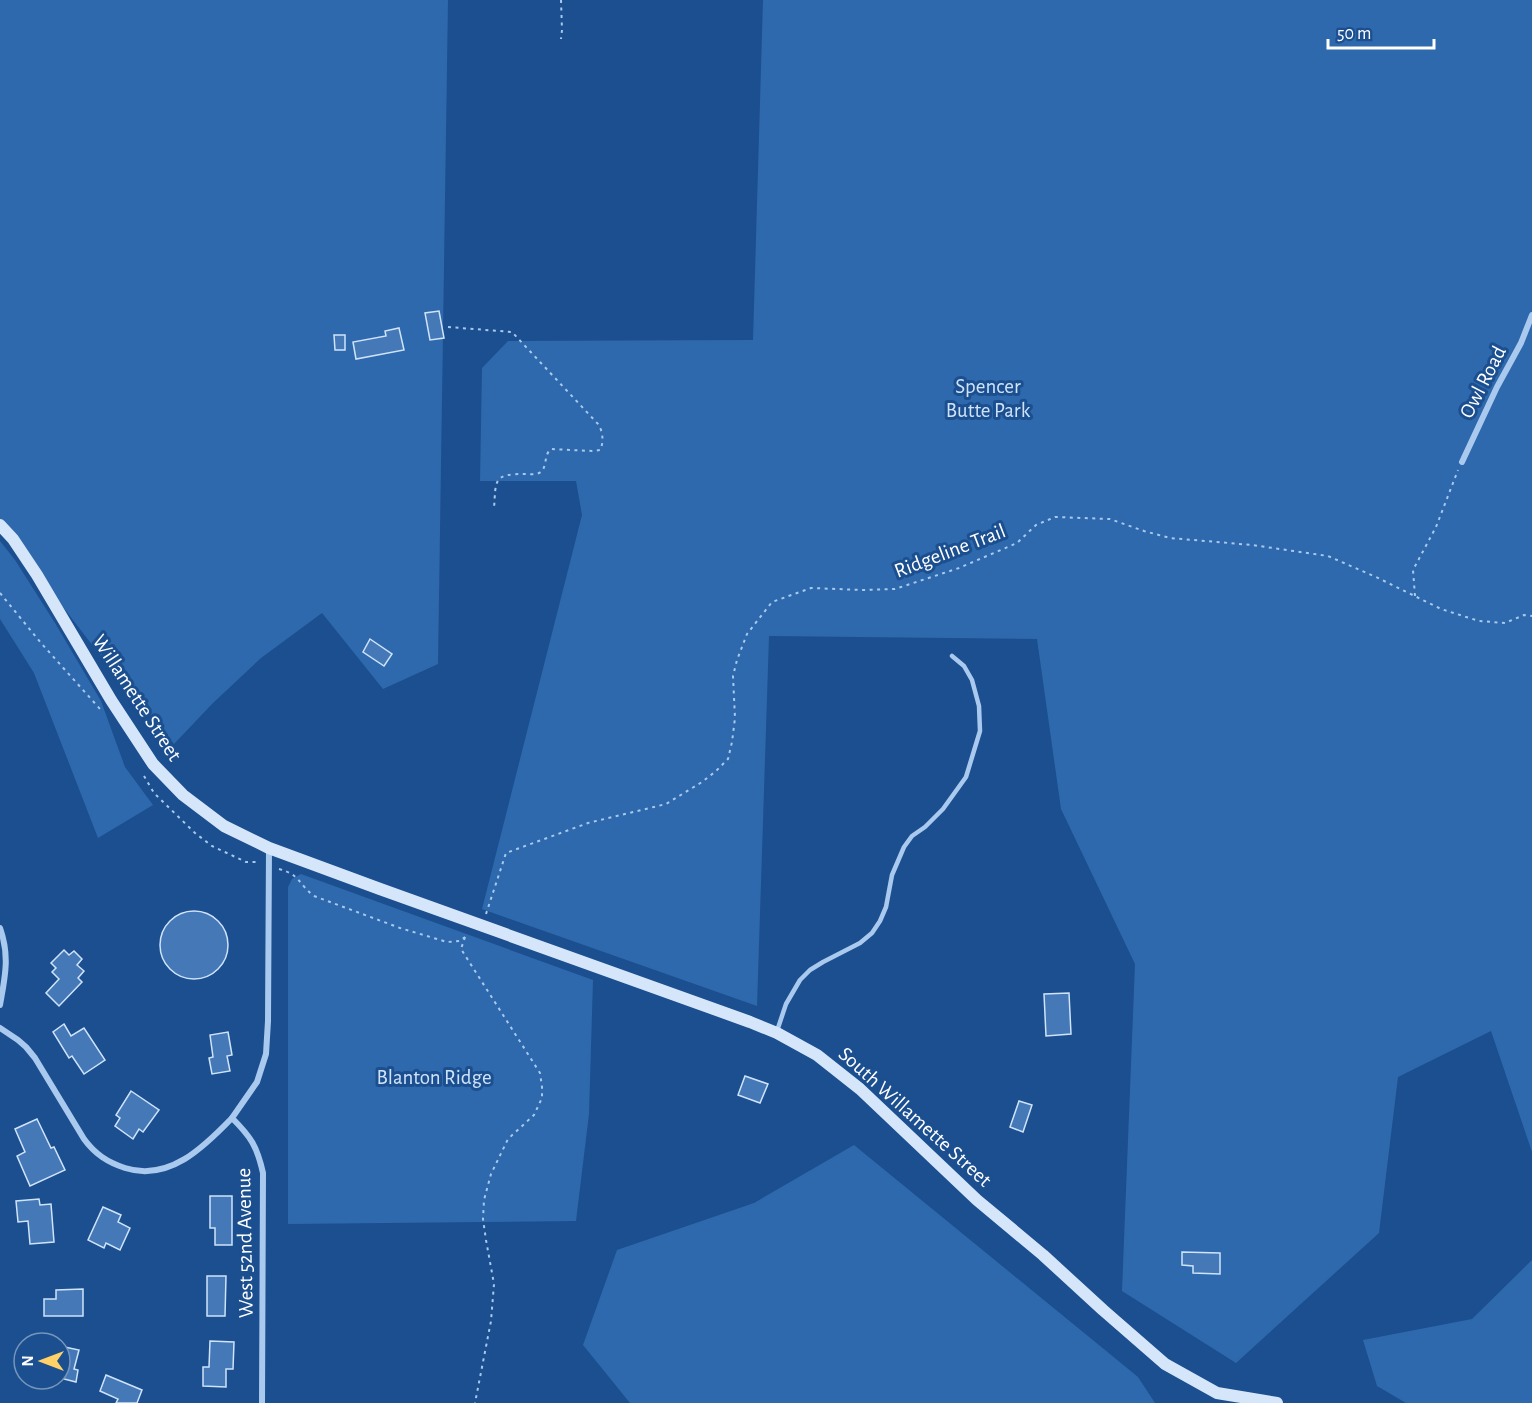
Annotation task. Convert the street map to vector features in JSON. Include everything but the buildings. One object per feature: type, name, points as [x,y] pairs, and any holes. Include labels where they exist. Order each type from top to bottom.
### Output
[{"type":"main road","name":"Willamette Street","points":[[0,525],[13,539],[38,575],[115,708],[153,764],[183,795],[224,826],[269,848],[483,926]]},
{"type":"main road","name":"South Willamette Street","points":[[483,926],[750,1022],[817,1055],[860,1089],[977,1200],[1043,1255],[1165,1364],[1217,1393],[1277,1403]]},
{"type":"street","name":"Owl Road","points":[[1462,462],[1497,387],[1521,343],[1532,315]]},
{"type":"street","points":[[0,1028],[26,1047],[43,1070],[90,1147],[109,1162],[142,1171],[167,1167],[191,1156],[232,1118],[257,1082],[266,1054],[269,848]]},
{"type":"street","points":[[0,928],[6,946],[7,962],[0,1005]]},
{"type":"street","name":"West 52nd Avenue","points":[[232,1118],[254,1144],[263,1173],[262,1403]]},
{"type":"lane","points":[[777,1034],[786,1004],[800,980],[810,969],[860,944],[872,933],[883,914],[892,875],[904,847],[912,836],[943,809],[966,777],[980,731],[979,706],[972,680],[964,666],[952,656]]},
{"type":"path","points":[[561,0],[561,39]]},
{"type":"path","points":[[448,327],[512,332],[598,424],[601,431],[602,447],[600,450],[551,449],[547,453],[541,472],[510,474],[499,478],[494,509]]},
{"type":"path","points":[[1415,596],[1413,570],[1436,526],[1462,462]]},
{"type":"path","name":"Ridgeline Trail","points":[[483,926],[506,852],[588,823],[666,804],[702,782],[728,759],[735,718],[733,676],[747,634],[772,602],[811,588],[895,590],[959,568],[1017,543],[1036,525],[1055,517],[1110,519],[1170,538],[1252,545],[1328,556],[1440,609],[1479,621],[1505,623],[1524,615],[1532,616]]},
{"type":"path","points":[[469,921],[461,949],[540,1072],[542,1087],[542,1098],[534,1115],[508,1138],[491,1174],[484,1200],[483,1219],[494,1284],[491,1321],[475,1403]]},
{"type":"green space","points":[[0,0],[448,0],[438,664],[383,689],[322,613],[261,658],[174,744],[106,663],[0,525]]},
{"type":"green space","name":"Spencer Butte Park","points":[[763,0],[1532,0],[1532,1152],[1491,1031],[1398,1077],[1379,1233],[1236,1363],[1122,1291],[1135,964],[1061,809],[1037,639],[769,636],[757,1006],[482,909],[582,515],[576,481],[480,481],[482,368],[508,341],[753,340]]},
{"type":"green space","points":[[0,541],[15,560],[55,623],[101,701],[125,767],[153,805],[98,838],[34,673],[0,619]]},
{"type":"green space","name":"Blanton Ridge","points":[[301,874],[593,980],[589,1114],[576,1221],[288,1224],[288,887],[292,879]]},
{"type":"green space","points":[[854,1145],[1138,1377],[1155,1403],[630,1403],[583,1345],[617,1250],[754,1203]]},
{"type":"green space","points":[[1532,1260],[1532,1403],[1406,1403],[1377,1386],[1363,1340],[1472,1319]]}]
